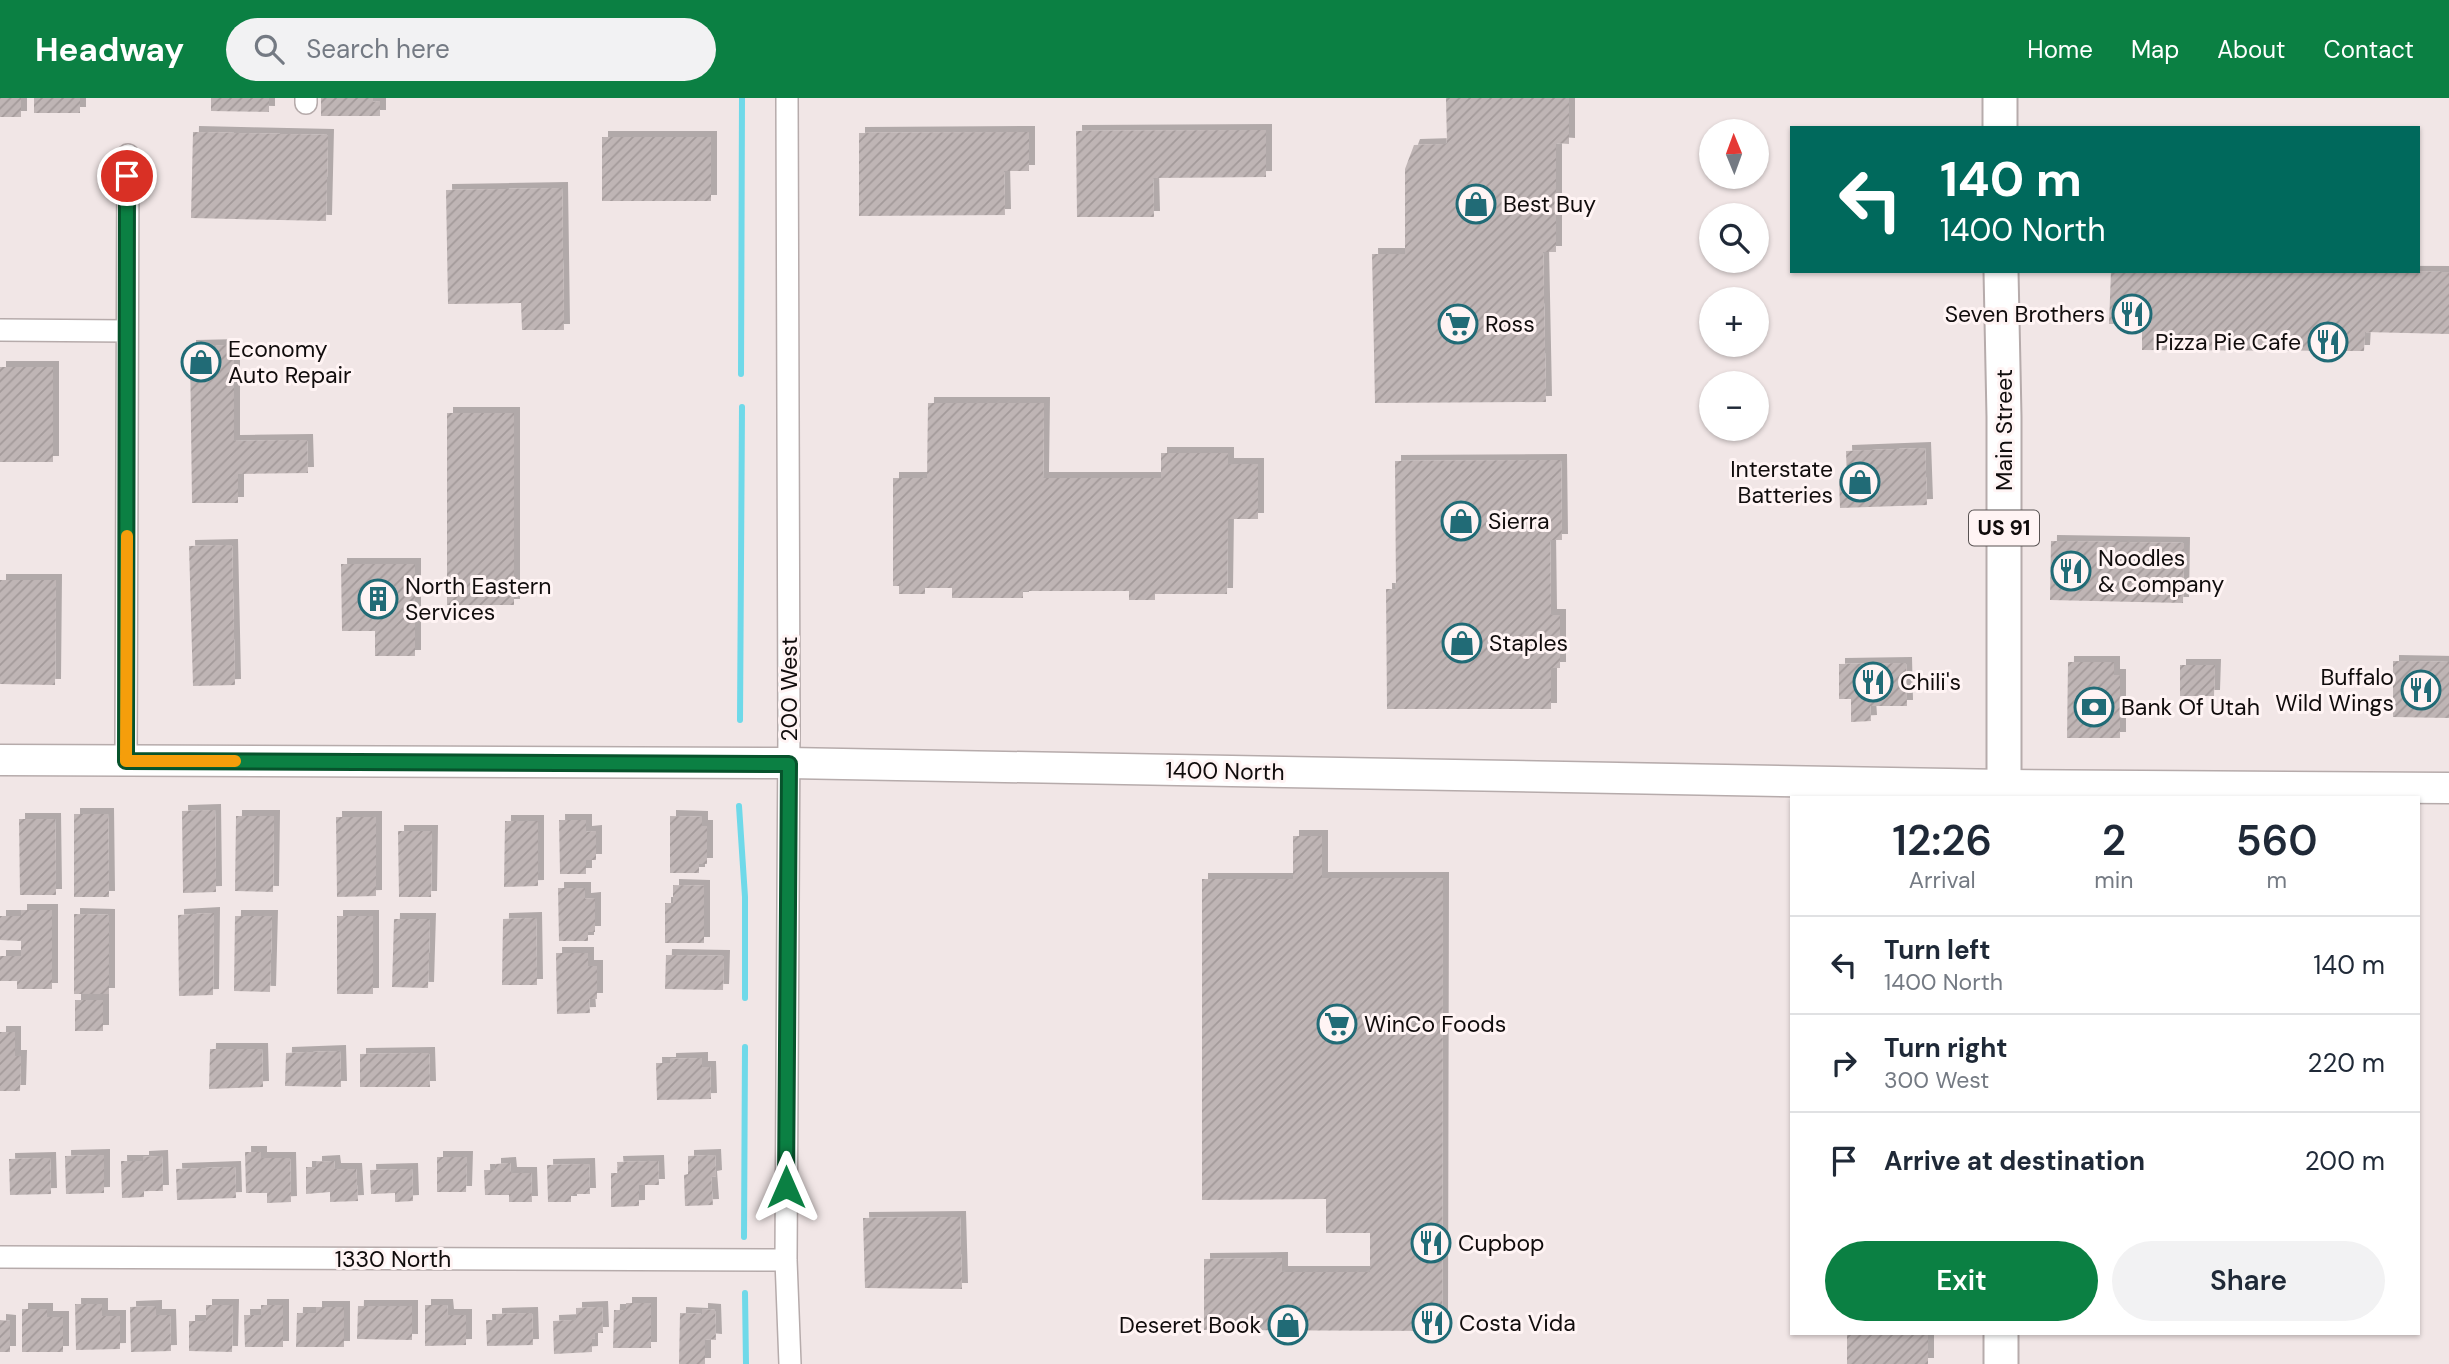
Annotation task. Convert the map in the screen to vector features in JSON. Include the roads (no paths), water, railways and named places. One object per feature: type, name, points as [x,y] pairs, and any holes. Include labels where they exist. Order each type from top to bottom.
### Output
[{"type":"main road","points":[[2000,98],[2000,126]]},
{"type":"main road","name":"Main Street","points":[[2001,273],[2005,791]]},
{"type":"main road","name":"1400 North","points":[[0,760],[789,764],[2005,791],[2449,788]]},
{"type":"main road","points":[[2001,1335],[2001,1364]]},
{"type":"street","name":"200 West","points":[[787,98],[789,764],[786,1260],[790,1364]]},
{"type":"street","points":[[126,761],[128,155]]},
{"type":"street","points":[[0,330],[127,331]]},
{"type":"street","name":"1330 North","points":[[0,1257],[786,1260]]},
{"type":"waterway","points":[[741,374],[742,98]]},
{"type":"waterway","points":[[740,720],[742,407]]},
{"type":"waterway","points":[[739,806],[745,897],[745,998]]},
{"type":"waterway","points":[[744,1237],[745,1047]]},
{"type":"waterway","points":[[745,1293],[746,1364]]},
{"type":"place","name":"Best Buy","points":[[1476,204]]},
{"type":"place","name":"Seven Brothers","points":[[2132,314]]},
{"type":"place","name":"Ross","points":[[1458,324]]},
{"type":"place","name":"Pizza Pie Cafe","points":[[2328,342]]},
{"type":"place","name":"Economy Auto Repair","points":[[201,362]]},
{"type":"place","name":"Interstate Batteries","points":[[1860,482]]},
{"type":"place","name":"Sierra","points":[[1461,521]]},
{"type":"place","name":"Noodles & Company","points":[[2071,571]]},
{"type":"place","name":"North Eastern Services","points":[[378,599]]},
{"type":"place","name":"Staples","points":[[1462,643]]},
{"type":"place","name":"Chili's","points":[[1873,682]]},
{"type":"place","name":"Buffalo Wild Wings","points":[[2421,690]]},
{"type":"place","name":"Bank Of Utah","points":[[2094,707]]},
{"type":"place","name":"WinCo Foods","points":[[1337,1024]]},
{"type":"place","name":"Cupbop","points":[[1431,1243]]},
{"type":"place","name":"Costa Vida","points":[[1432,1323]]},
{"type":"place","name":"Deseret Book","points":[[1288,1325]]}]
